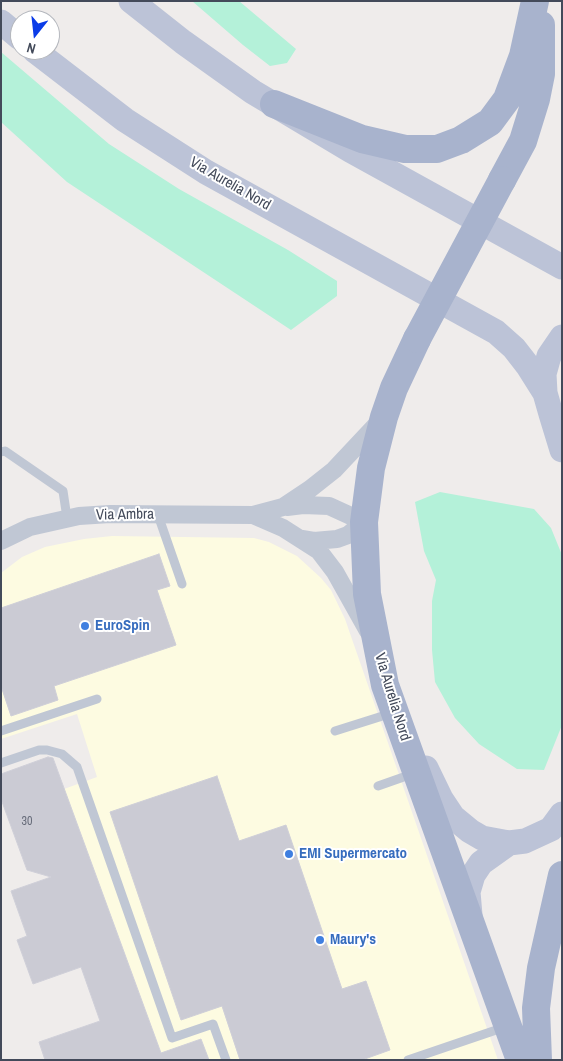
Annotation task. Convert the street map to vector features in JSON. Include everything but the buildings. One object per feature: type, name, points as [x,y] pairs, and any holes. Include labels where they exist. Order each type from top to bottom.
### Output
[{"type":"main road","points":[[131,1],[190,48],[274,104],[359,154],[562,267]]},
{"type":"main road","points":[[274,104],[362,139],[405,149],[437,149],[461,140],[490,122],[507,99],[523,56],[534,1]]},
{"type":"main road","name":"Via Aurelia Nord","points":[[520,1060],[385,685],[367,594],[364,522],[371,468],[384,417],[394,388],[417,339],[522,140],[536,99],[541,74],[539,1]]},
{"type":"main road","name":"Via Aurelia Nord","points":[[47,60],[125,120],[206,172],[496,332],[514,348],[528,366],[553,412]]},
{"type":"main road","points":[[562,337],[549,356],[544,374],[562,450]]},
{"type":"main road","points":[[396,717],[415,746],[452,817],[482,838],[509,843],[525,841],[550,829],[562,814]]},
{"type":"main road","points":[[470,920],[468,892],[473,875],[481,863],[509,843]]},
{"type":"main road","points":[[538,1060],[536,1008],[541,968],[562,875]]},
{"type":"street","points":[[283,507],[334,470],[384,417]]},
{"type":"street","points":[[253,515],[283,507],[303,505],[329,506],[364,522],[348,535],[337,539],[314,541],[300,538]]},
{"type":"street","name":"Via Ambra","points":[[1,541],[30,527],[67,518],[110,514],[253,515]]},
{"type":"street","points":[[253,515],[283,528],[319,551],[329,563],[376,645]]},
{"type":"lane","points":[[1,452],[5,451],[63,491],[67,518]]},
{"type":"lane","points":[[158,515],[182,584]]},
{"type":"lane","points":[[1,731],[97,699]]},
{"type":"lane","points":[[335,731],[396,717]]},
{"type":"lane","points":[[1,764],[39,750],[47,750],[62,754],[77,767],[172,1038],[213,1024],[226,1060]]},
{"type":"lane","points":[[378,786],[416,773]]},
{"type":"lane","points":[[408,1060],[508,1026]]},
{"type":"shaded area","points":[[112,536],[254,538],[269,542],[297,556],[331,590],[345,619],[498,1060],[209,1060],[201,1039],[161,1053],[64,789],[97,777],[77,714],[1,739],[1,573],[22,557],[45,547],[84,539]]},
{"type":"green space","points":[[192,1],[239,1],[296,49],[287,63],[270,66]]},
{"type":"green space","points":[[1,52],[109,144],[179,189],[288,250],[337,281],[337,296],[291,330],[67,182],[1,122]]},
{"type":"green space","points":[[440,492],[534,509],[551,528],[562,555],[562,725],[544,770],[517,769],[479,744],[455,718],[435,682],[432,650],[432,601],[436,580],[424,551],[415,502]]},
{"type":"place","name":"EuroSpin","points":[[85,626]]},
{"type":"place","name":"EMI Supermercato","points":[[289,854]]},
{"type":"place","name":"Maury's","points":[[320,940]]}]
